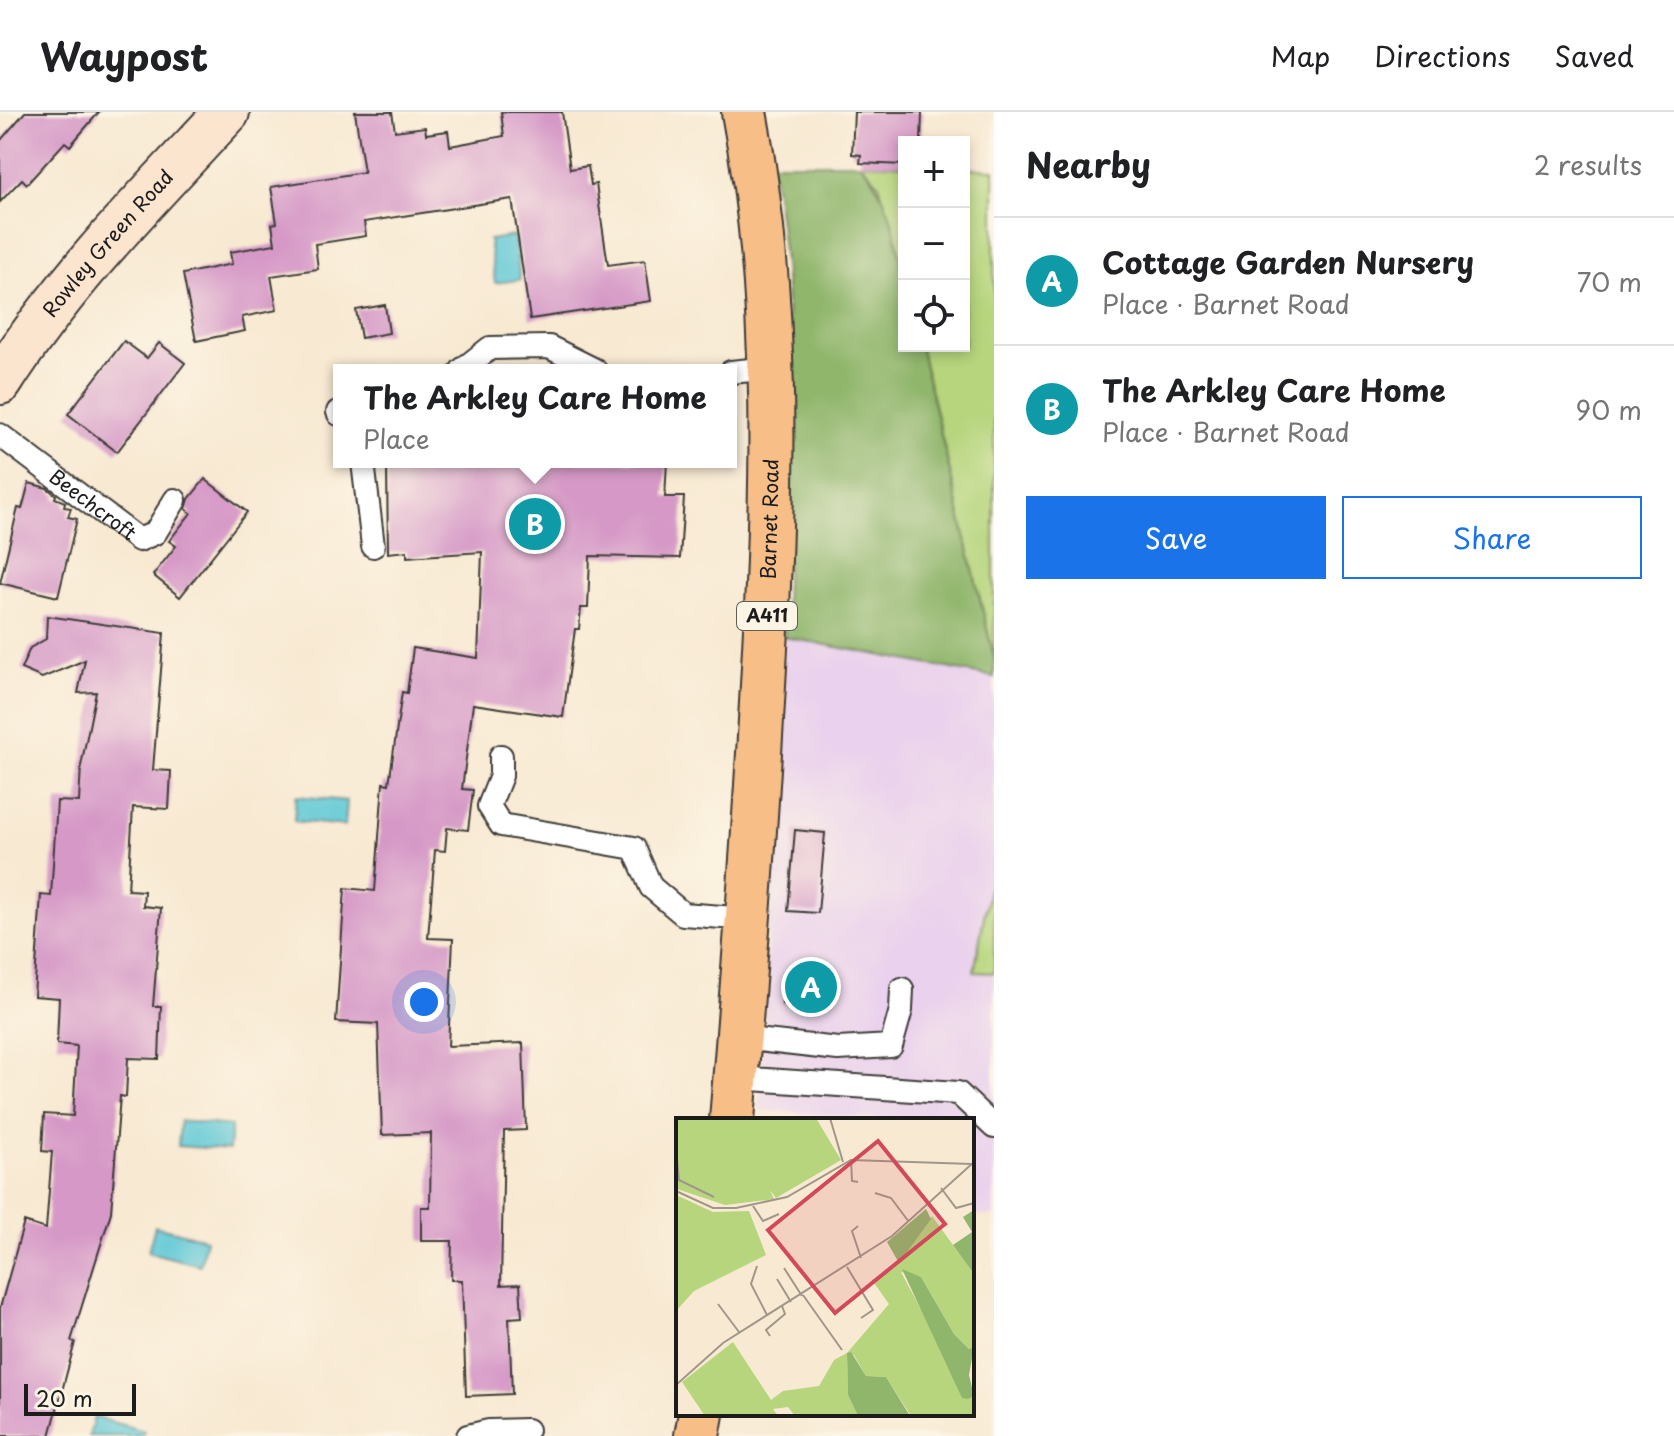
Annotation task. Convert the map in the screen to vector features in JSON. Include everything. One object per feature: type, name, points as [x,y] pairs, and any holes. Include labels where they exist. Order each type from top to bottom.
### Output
[{"type":"main road","name":"Barnet Road","points":[[736,1079],[770,571],[751,370],[767,262],[744,112]]},
{"type":"main road","points":[[697,1436],[701,1416]]},
{"type":"street","name":"Rowley Green Road","points":[[0,382],[32,331],[227,112]]},
{"type":"lane","points":[[470,364],[490,348],[505,347],[549,347],[583,364]]},
{"type":"lane","name":"Beechcroft","points":[[0,435],[139,540],[155,533],[175,500]]},
{"type":"lane","points":[[364,468],[373,546]]},
{"type":"lane","points":[[501,756],[501,776],[489,806],[501,825],[634,848],[651,887],[683,914],[748,919]]},
{"type":"lane","points":[[736,1079],[838,1049],[891,1046],[901,1010],[902,989]]},
{"type":"lane","points":[[736,1079],[958,1093],[994,1127]]},
{"type":"lane","points":[[468,1436],[489,1431],[527,1430]]},
{"type":"shaded area","points":[[784,637],[994,677],[994,861],[975,971],[994,973],[994,1216],[974,1216],[974,1118],[866,1118],[759,1110]]},
{"type":"green space","points":[[771,163],[860,163],[875,182],[885,203],[898,249],[898,352],[921,352],[994,658],[994,677],[784,637],[790,399],[786,281]]},
{"type":"green space","points":[[860,163],[898,165],[898,255],[879,184]]},
{"type":"green space","points":[[970,168],[994,170],[994,658],[921,352],[970,352]]},
{"type":"green space","points":[[994,861],[994,973],[974,972]]},
{"type":"water","points":[[514,236],[520,280],[495,283],[489,240]]},
{"type":"water","points":[[296,796],[347,801],[345,826],[294,821]]},
{"type":"water","points":[[180,1121],[231,1126],[229,1150],[178,1146]]},
{"type":"water","points":[[155,1226],[206,1239],[200,1265],[148,1252]]},
{"type":"water","points":[[94,1417],[144,1431],[142,1436],[89,1436]]},
{"type":"building","points":[[25,112],[99,112],[70,146],[65,142],[27,184],[22,179],[0,202],[0,141]]},
{"type":"building","points":[[355,112],[392,112],[395,131],[425,127],[426,134],[448,131],[450,146],[504,136],[501,112],[562,112],[570,169],[588,166],[591,185],[596,184],[608,265],[645,260],[651,301],[530,319],[512,199],[364,222],[366,236],[315,244],[318,269],[271,276],[277,310],[242,317],[245,331],[196,341],[183,274],[232,264],[230,252],[275,244],[272,224],[277,223],[271,187],[364,172]]},
{"type":"building","points":[[854,112],[922,112],[921,136],[898,136],[898,165],[860,163],[861,155],[852,154]]},
{"type":"building","points":[[385,305],[389,333],[361,338],[356,310]]},
{"type":"building","points":[[124,341],[147,358],[159,343],[185,363],[117,452],[68,414]]},
{"type":"building","points":[[387,468],[667,468],[665,497],[684,497],[680,558],[590,556],[588,608],[581,608],[579,629],[575,629],[563,717],[473,704],[462,789],[473,790],[468,830],[447,828],[445,851],[435,850],[428,938],[453,939],[448,1046],[523,1043],[526,1130],[504,1131],[501,1285],[520,1284],[522,1317],[509,1318],[512,1394],[466,1396],[462,1280],[451,1280],[452,1241],[421,1241],[421,1207],[430,1207],[431,1133],[382,1135],[378,1024],[336,1022],[345,888],[375,891],[383,783],[389,784],[402,692],[407,693],[413,648],[478,658],[482,552],[407,557],[407,551],[388,553]]},
{"type":"building","points":[[205,479],[247,512],[180,597],[153,575],[176,546],[169,541],[191,513],[186,509],[189,499]]},
{"type":"building","points":[[29,483],[47,488],[56,495],[55,498],[65,502],[64,507],[71,508],[68,517],[77,519],[58,597],[0,583],[18,508],[22,509]]},
{"type":"building","points":[[47,616],[164,633],[153,770],[171,771],[169,809],[133,807],[128,890],[144,891],[143,906],[161,908],[153,1006],[161,1006],[159,1059],[128,1058],[126,1097],[120,1096],[111,1212],[71,1341],[75,1342],[50,1436],[0,1436],[0,1308],[24,1222],[46,1229],[52,1152],[42,1151],[44,1114],[73,1116],[77,1046],[57,1044],[59,998],[34,996],[41,895],[51,896],[57,801],[79,802],[81,766],[96,692],[78,693],[85,660],[42,678],[21,669],[30,648],[46,639]]},
{"type":"building","points":[[795,830],[825,833],[818,913],[788,911]]},
{"type":"building","points":[[788,969],[816,973],[811,1008],[782,1004]]},
{"type":"place","name":"The Arkley Care Home","points":[[535,524]]},
{"type":"place","name":"Cottage Garden Nursery","points":[[811,987]]}]
